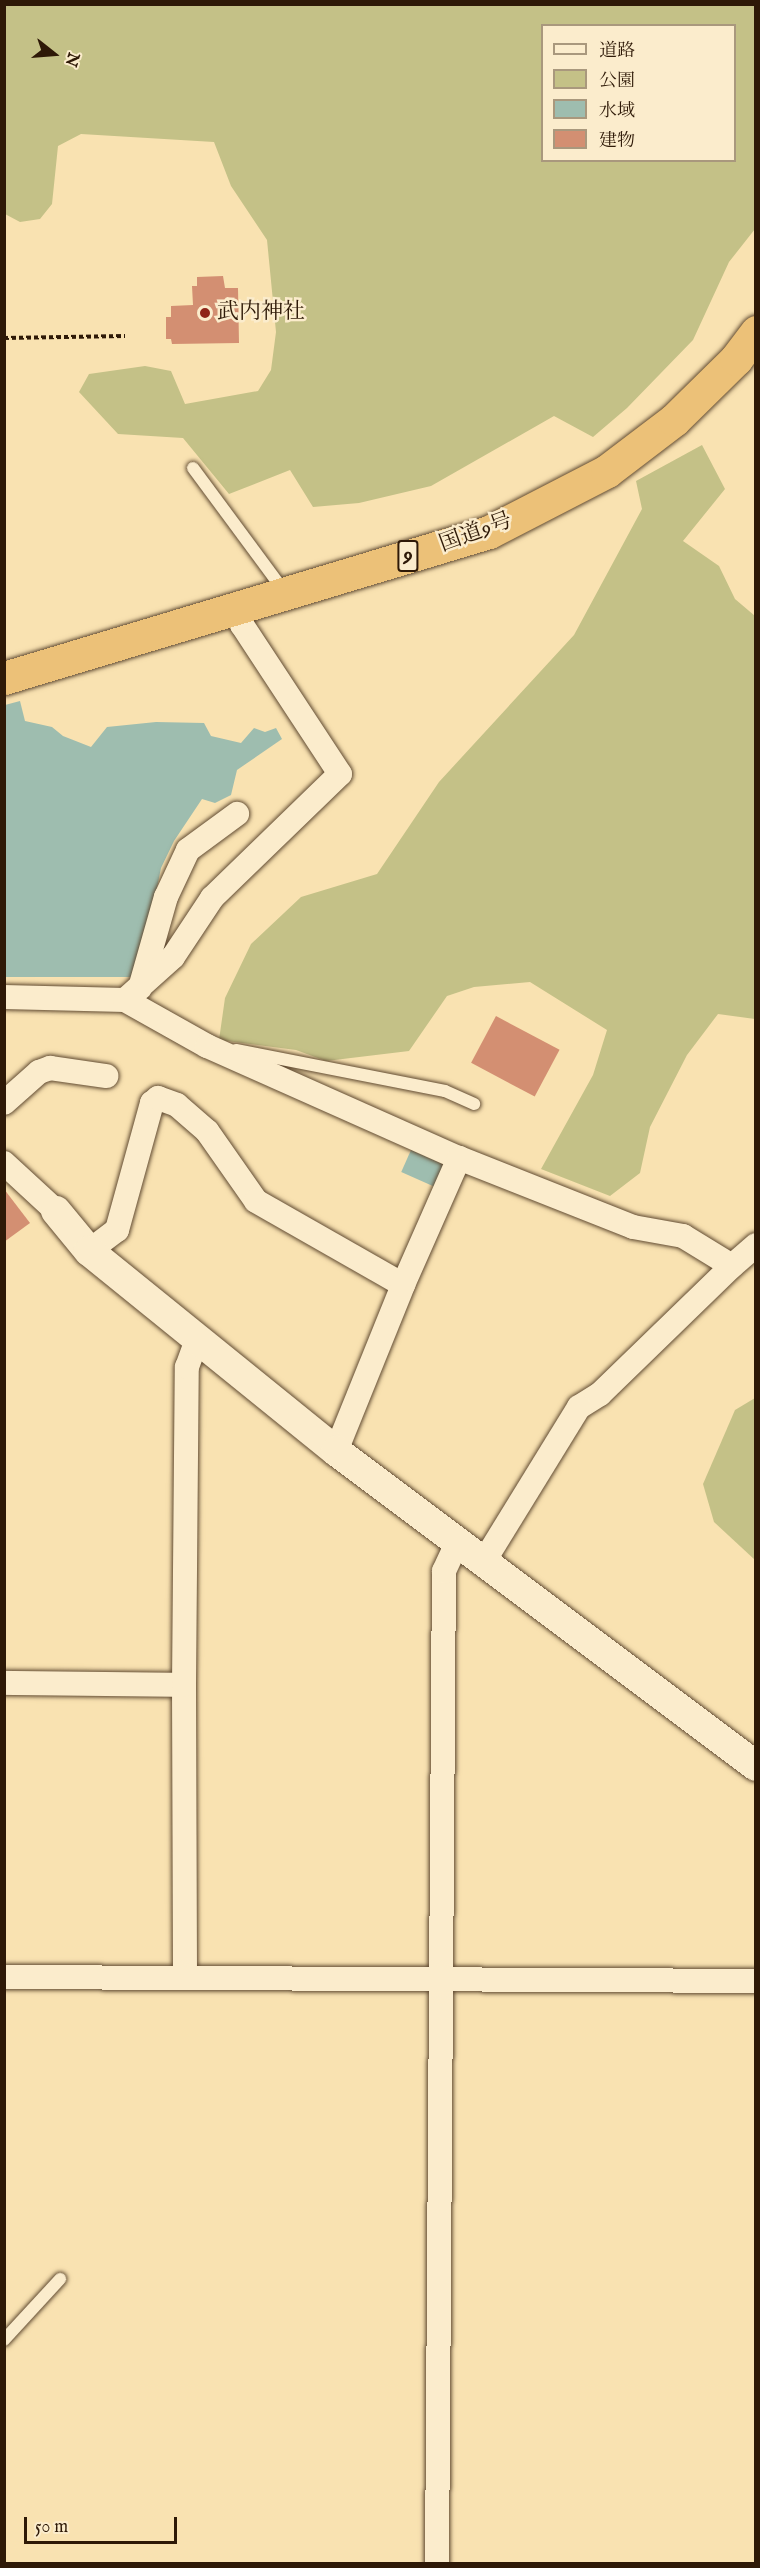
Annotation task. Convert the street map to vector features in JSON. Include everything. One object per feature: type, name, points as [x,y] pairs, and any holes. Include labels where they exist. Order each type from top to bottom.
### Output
[{"type":"highway","name":"国道9号","points":[[4,678],[489,532],[555,501],[607,471],[674,420],[736,358],[756,332]]},
{"type":"street","points":[[133,994],[173,957],[212,898],[340,774],[242,625],[236,607]]},
{"type":"street","points":[[133,994],[166,897],[188,850],[237,814]]},
{"type":"street","points":[[4,998],[133,994],[207,1046],[330,1103],[459,1158],[633,1227],[683,1236],[732,1266]]},
{"type":"street","points":[[4,1103],[39,1072],[50,1068],[106,1076]]},
{"type":"street","points":[[89,1251],[117,1230],[152,1103],[158,1098],[177,1105],[207,1131],[256,1201],[402,1285]]},
{"type":"street","points":[[336,1451],[402,1285],[459,1158]]},
{"type":"street","points":[[4,1163],[56,1211],[89,1251],[197,1340],[457,1544],[756,1766]]},
{"type":"street","points":[[483,1563],[579,1407],[600,1394],[642,1356],[756,1245]]},
{"type":"street","points":[[185,1976],[184,1685],[187,1367],[197,1340]]},
{"type":"street","points":[[437,2564],[444,1571],[457,1544]]},
{"type":"street","points":[[4,1683],[184,1685]]},
{"type":"street","points":[[4,1977],[185,1976],[756,1981]]},
{"type":"lane","points":[[193,468],[285,592]]},
{"type":"lane","points":[[207,1046],[424,1087],[474,1104]]},
{"type":"lane","points":[[4,2340],[60,2279]]},
{"type":"path","points":[[4,338],[125,336]]},
{"type":"green space","points":[[4,5],[755,5],[755,229],[729,262],[693,340],[627,408],[593,437],[554,416],[431,486],[359,503],[313,507],[290,470],[229,494],[183,438],[118,434],[79,392],[89,374],[145,366],[171,371],[185,404],[258,391],[271,370],[276,332],[267,240],[231,186],[214,142],[81,134],[58,146],[52,204],[40,219],[20,222],[5,214]]},
{"type":"green space","points":[[702,445],[725,489],[683,541],[719,566],[735,599],[755,616],[755,1019],[718,1014],[687,1055],[650,1127],[640,1173],[610,1196],[541,1169],[593,1075],[607,1030],[530,982],[474,987],[447,996],[409,1051],[326,1061],[296,1050],[219,1040],[225,998],[251,944],[301,897],[377,874],[439,782],[574,635],[642,509],[636,481]]},
{"type":"green space","points":[[755,1398],[755,1560],[714,1522],[703,1484],[735,1410]]},
{"type":"water","points":[[20,701],[25,721],[52,727],[63,736],[91,747],[107,727],[156,722],[204,723],[211,736],[241,743],[254,728],[265,732],[276,728],[282,739],[237,770],[231,795],[215,803],[202,799],[174,841],[161,868],[139,977],[5,977],[5,705]]},
{"type":"water","points":[[411,1150],[445,1165],[435,1187],[401,1172]]},
{"type":"building","name":"武内神社","points":[[223,276],[225,288],[238,288],[239,343],[172,344],[171,339],[166,339],[166,317],[171,317],[171,306],[193,305],[192,286],[197,286],[197,277]]},
{"type":"building","points":[[496,1016],[560,1050],[535,1097],[471,1063]]},
{"type":"building","points":[[4,1189],[30,1223],[4,1242]]},
{"type":"place","name":"武内神社","points":[[205,313]]}]
